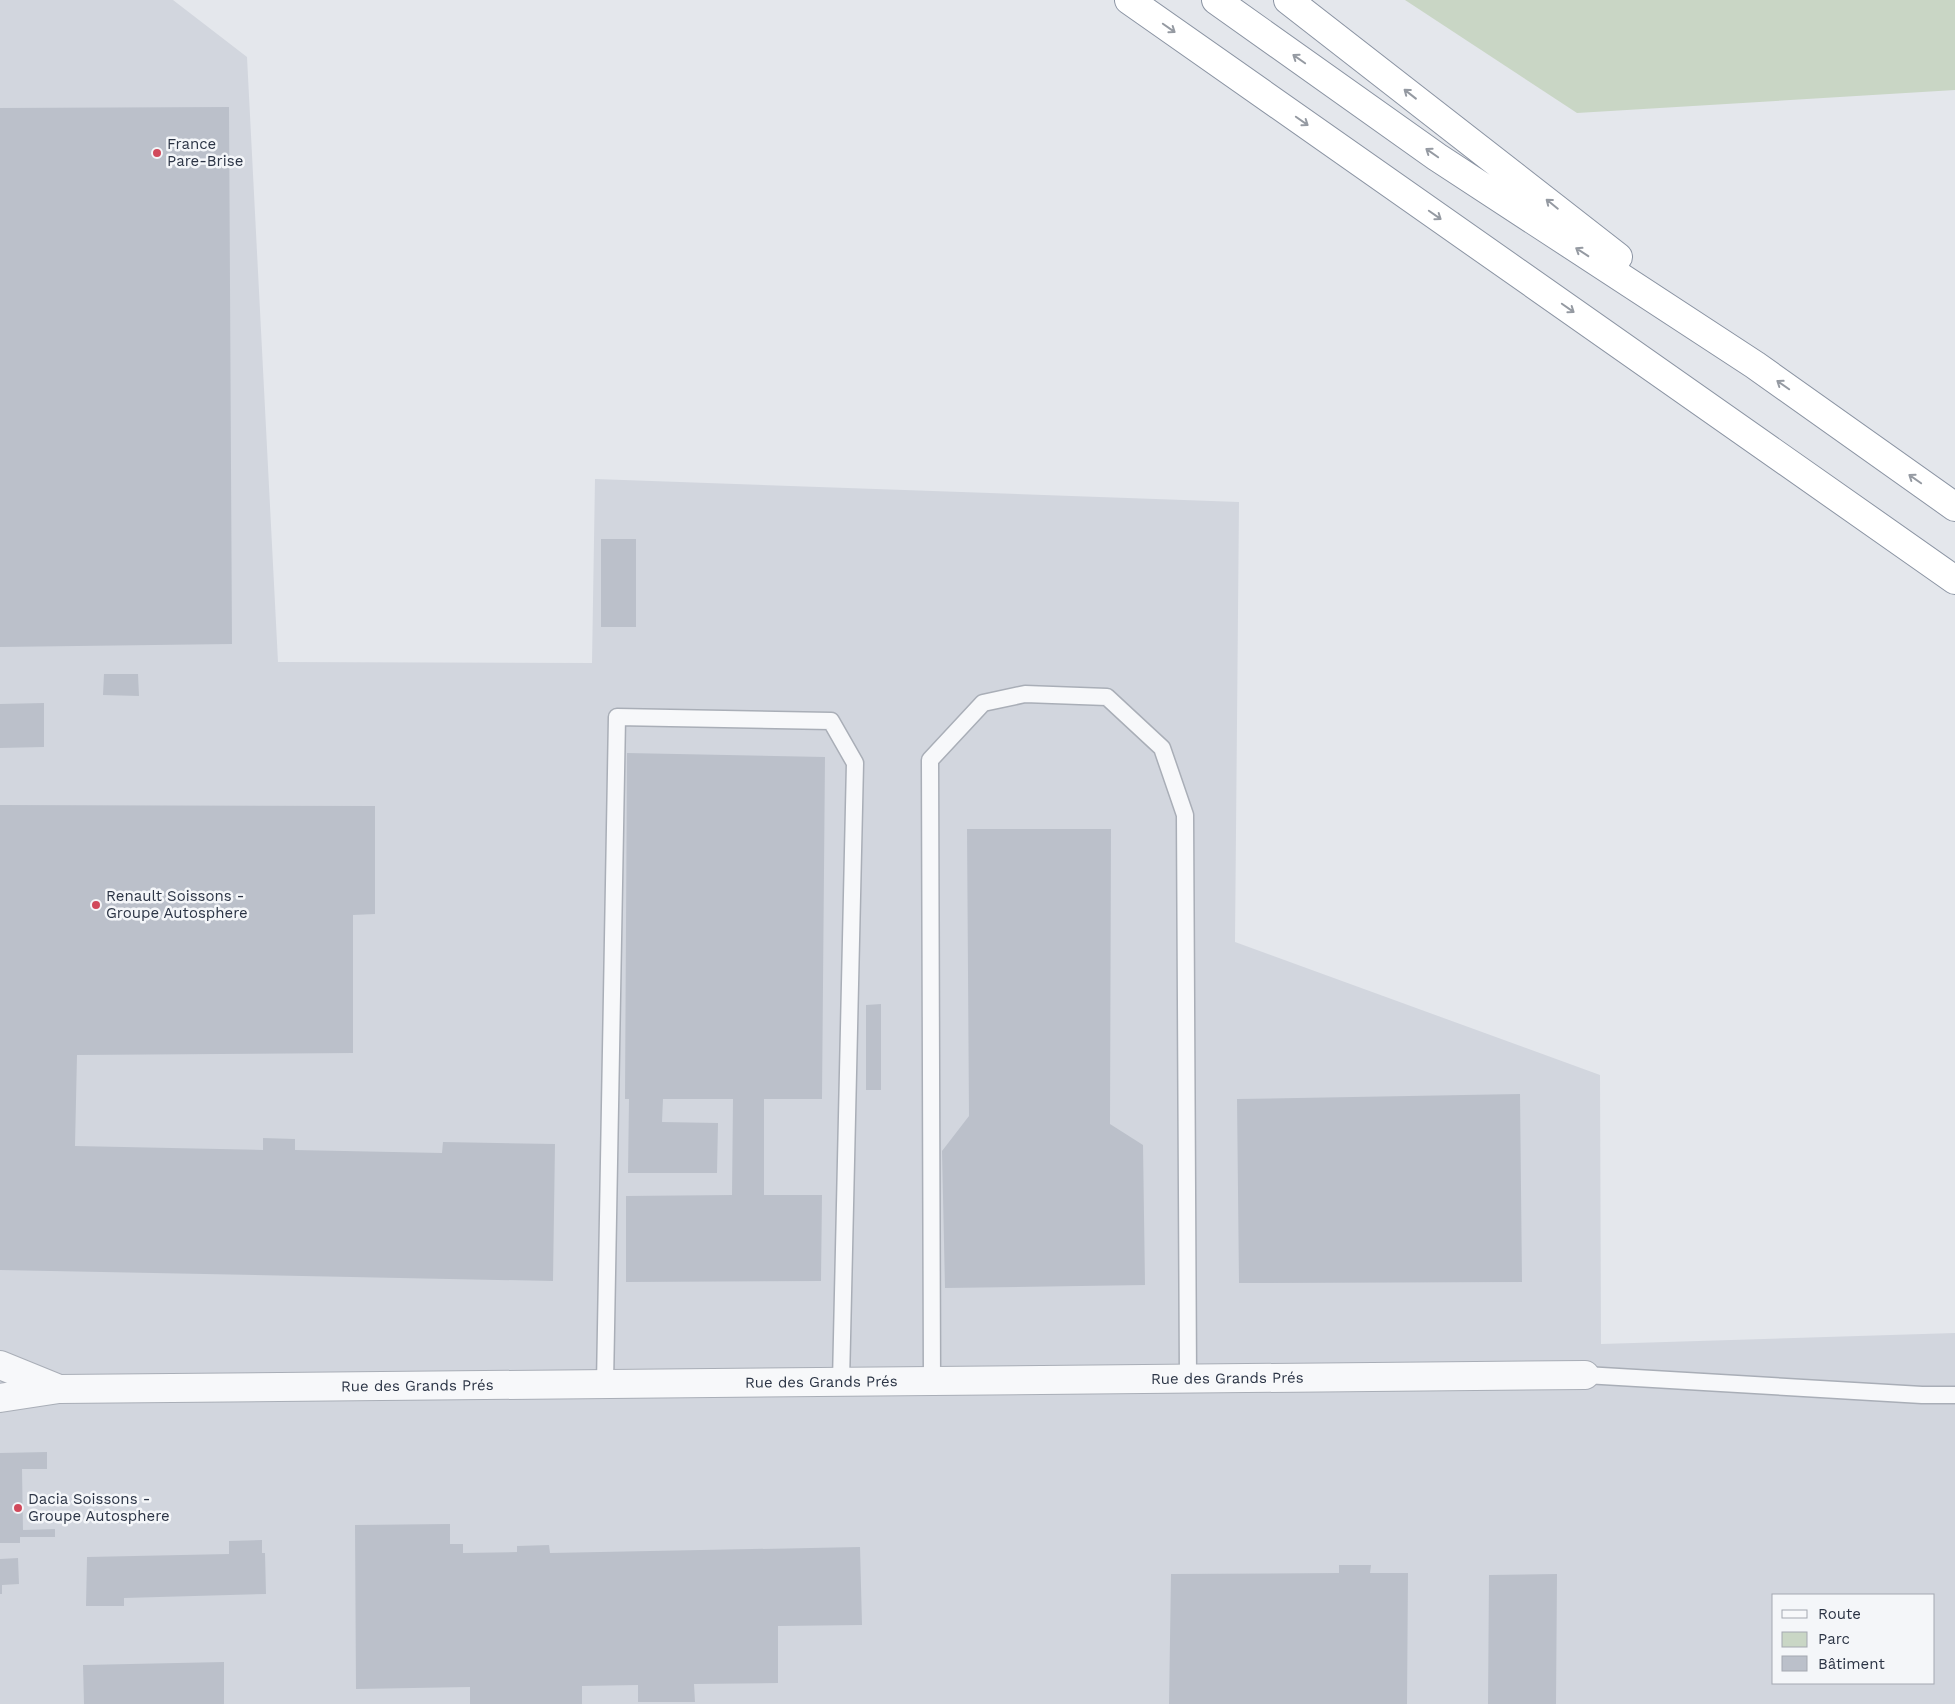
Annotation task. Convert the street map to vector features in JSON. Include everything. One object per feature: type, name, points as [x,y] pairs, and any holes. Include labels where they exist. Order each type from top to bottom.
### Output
[{"type":"highway","points":[[1129,0],[1955,580]]},
{"type":"highway","points":[[1216,0],[1437,157],[1754,365],[1955,507]]},
{"type":"highway","points":[[1288,0],[1531,187],[1754,365]]},
{"type":"street","name":"Rue des Grands Prés","points":[[0,1365],[59,1389]]},
{"type":"street","name":"Rue des Grands Prés","points":[[0,1398],[59,1389],[1585,1375]]},
{"type":"lane","points":[[932,1381],[930,760],[983,703],[1025,694],[1107,697],[1162,748],[1185,815],[1188,1379]]},
{"type":"lane","points":[[605,1384],[617,717],[831,721],[854,763],[841,1382]]},
{"type":"lane","points":[[1585,1375],[1955,1395]]},
{"type":"shaded area","points":[[0,0],[173,0],[247,57],[278,662],[592,663],[595,479],[1239,502],[1235,942],[1600,1075],[1601,1344],[1955,1333],[1955,1704],[0,1704]]},
{"type":"green space","points":[[1405,0],[1955,0],[1955,90],[1577,113]]},
{"type":"building","points":[[229,107],[232,644],[0,647],[0,108]]},
{"type":"building","points":[[601,539],[636,539],[636,627],[601,627]]},
{"type":"building","points":[[104,674],[138,674],[139,696],[103,695]]},
{"type":"building","points":[[44,703],[44,747],[0,748],[0,704]]},
{"type":"building","points":[[627,753],[825,757],[822,1099],[764,1099],[764,1195],[822,1195],[821,1281],[626,1282],[626,1196],[732,1195],[733,1099],[663,1099],[662,1122],[718,1123],[717,1173],[628,1173],[629,1099],[625,1099]]},
{"type":"building","points":[[0,805],[375,806],[375,914],[353,915],[353,1053],[77,1055],[75,1146],[263,1150],[263,1138],[295,1139],[295,1150],[442,1153],[443,1142],[555,1144],[553,1281],[0,1270]]},
{"type":"building","points":[[967,829],[1111,829],[1110,1124],[1143,1145],[1145,1285],[945,1288],[942,1151],[969,1116]]},
{"type":"building","points":[[881,1004],[881,1090],[866,1090],[866,1005]]},
{"type":"building","points":[[1520,1094],[1522,1282],[1239,1283],[1237,1099]]},
{"type":"building","points":[[47,1452],[47,1469],[22,1469],[23,1530],[55,1529],[55,1537],[20,1537],[20,1543],[0,1543],[0,1453]]},
{"type":"building","points":[[450,1524],[450,1544],[463,1544],[463,1553],[517,1552],[517,1546],[549,1545],[550,1553],[860,1547],[862,1625],[778,1626],[778,1683],[694,1684],[695,1702],[638,1702],[638,1685],[582,1686],[582,1704],[470,1704],[470,1687],[356,1689],[355,1525]]},
{"type":"building","points":[[262,1540],[262,1553],[265,1553],[266,1594],[124,1598],[124,1606],[86,1606],[87,1557],[229,1554],[229,1541]]},
{"type":"building","points":[[18,1558],[19,1584],[2,1585],[2,1594],[0,1594],[0,1559]]},
{"type":"building","points":[[1339,1565],[1371,1565],[1370,1573],[1408,1573],[1407,1704],[1169,1704],[1171,1574],[1339,1573]]},
{"type":"building","points":[[1557,1574],[1556,1704],[1488,1704],[1489,1575]]},
{"type":"building","points":[[224,1662],[224,1704],[84,1704],[83,1665]]},
{"type":"place","name":"France Pare-Brise","points":[[157,153]]},
{"type":"place","name":"Renault Soissons - Groupe Autosphere","points":[[96,905]]},
{"type":"place","name":"Dacia Soissons - Groupe Autosphere","points":[[18,1508]]}]
